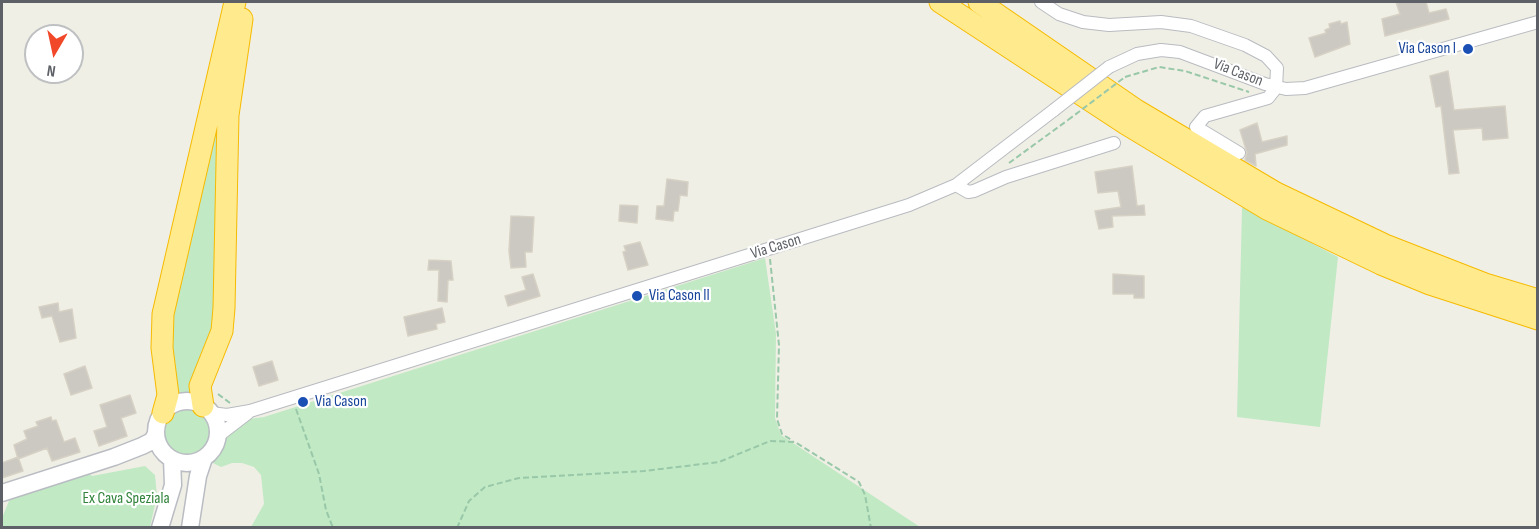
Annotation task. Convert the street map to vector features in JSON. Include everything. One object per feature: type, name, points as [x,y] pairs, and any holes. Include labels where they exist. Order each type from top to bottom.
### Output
[{"type":"highway","points":[[219,64],[224,2]]},
{"type":"highway","points":[[163,413],[168,395],[162,348],[163,314],[200,163],[219,64],[237,2]]},
{"type":"highway","points":[[237,2],[238,51]]},
{"type":"highway","points":[[210,404],[200,386],[222,331],[228,115],[245,2]]},
{"type":"highway","points":[[940,2],[1134,130],[1267,208],[1381,264],[1430,284],[1538,319]]},
{"type":"highway","points":[[979,2],[1136,110],[1276,193],[1385,245],[1475,280],[1538,300]]},
{"type":"main road","points":[[2,493],[114,457],[152,441],[163,413],[181,402],[210,404],[217,424],[218,436],[215,445],[204,458],[198,476],[190,528]]},
{"type":"main road","points":[[156,434],[169,457],[173,485],[160,528]]},
{"type":"main road","points":[[114,457],[169,457],[188,463],[204,458]]},
{"type":"street","name":"Via Cason","points":[[1041,2],[1059,14],[1083,22],[1109,25],[1161,22],[1191,27],[1224,37],[1266,56],[1277,68],[1276,88],[1268,98],[1205,116],[1196,127],[1239,153]]},
{"type":"street","name":"Via Cason","points":[[210,404],[226,415],[250,411],[909,205],[956,185],[1109,67],[1137,54],[1161,50],[1180,52],[1276,88],[1305,88],[1538,22]]},
{"type":"street","name":"Via Cason","points":[[956,185],[968,192],[974,191],[1006,177],[1114,143]]},
{"type":"street","name":"Via Cason","points":[[218,436],[250,411]]},
{"type":"path","points":[[1068,120],[1125,77],[1159,67],[1185,70],[1254,93]]},
{"type":"path","points":[[770,250],[779,345],[777,419],[782,434],[859,482],[865,495],[871,528]]},
{"type":"path","points":[[292,398],[319,474],[326,510],[333,528]]},
{"type":"path","points":[[210,404],[235,407]]},
{"type":"path","points":[[457,528],[469,501],[485,487],[519,478],[614,474],[719,462],[770,441],[795,442]]},
{"type":"green space","points":[[216,121],[225,121],[219,314],[197,398],[175,399],[166,344]]},
{"type":"green space","points":[[1242,207],[1338,257],[1320,427],[1237,417]]},
{"type":"green space","points":[[765,258],[776,334],[775,418],[781,435],[920,527],[251,527],[264,504],[261,475],[254,467],[242,463],[232,463],[221,467],[213,463],[229,432],[249,419],[264,417]]},
{"type":"green space","points":[[188,410],[205,417],[212,434],[205,451],[188,458],[171,451],[164,434],[171,417]]},
{"type":"green space","name":"Ex Cava Speziala","points":[[145,466],[155,475],[157,496],[150,527],[2,528],[2,518],[11,496],[85,470],[92,476]]},
{"type":"building","points":[[1396,2],[1426,2],[1429,13],[1446,9],[1449,19],[1385,36],[1382,19],[1400,14]]},
{"type":"building","points":[[1340,21],[1341,24],[1347,22],[1350,44],[1315,57],[1309,38],[1326,33],[1325,30],[1330,28],[1329,24]]},
{"type":"building","points":[[1448,71],[1454,110],[1505,106],[1508,138],[1483,140],[1482,128],[1453,130],[1459,173],[1449,174],[1441,106],[1436,107],[1430,76]]},
{"type":"building","points":[[1257,123],[1262,142],[1287,136],[1287,145],[1255,154],[1256,166],[1245,160],[1247,153],[1240,130]]},
{"type":"building","points":[[1132,166],[1137,206],[1144,205],[1145,215],[1112,216],[1113,227],[1099,229],[1095,211],[1121,207],[1118,191],[1098,193],[1095,172]]},
{"type":"building","points":[[667,179],[688,182],[687,196],[680,195],[678,211],[674,211],[673,221],[656,219],[657,206],[664,206]]},
{"type":"building","points":[[620,205],[638,206],[637,223],[619,221]]},
{"type":"building","points":[[511,216],[534,217],[532,252],[525,252],[526,267],[511,268],[509,251]]},
{"type":"building","points":[[640,242],[648,265],[628,270],[623,252],[626,251],[624,246]]},
{"type":"building","points":[[429,260],[451,261],[453,280],[448,280],[447,302],[438,301],[439,270],[428,270]]},
{"type":"building","points":[[533,274],[540,296],[508,306],[505,296],[526,290],[522,277]]},
{"type":"building","points":[[1113,274],[1144,276],[1144,298],[1134,298],[1134,294],[1113,294]]},
{"type":"building","points":[[58,303],[59,312],[72,309],[76,338],[60,342],[52,316],[42,318],[39,307]]},
{"type":"building","points":[[442,308],[445,322],[436,324],[437,329],[408,336],[404,317]]},
{"type":"building","points":[[272,361],[278,380],[259,386],[253,367]]},
{"type":"building","points":[[85,366],[92,388],[71,395],[64,374]]},
{"type":"building","points":[[130,395],[136,413],[121,418],[127,436],[99,446],[94,431],[107,427],[100,405]]},
{"type":"building","points":[[51,417],[52,421],[56,420],[64,442],[75,438],[80,452],[52,461],[47,448],[18,459],[14,445],[27,439],[24,431],[38,426],[36,422]]},
{"type":"building","points":[[18,457],[23,471],[2,478],[2,463]]},
{"type":"place","name":"Via Cason I","points":[[1468,49]]},
{"type":"place","name":"Via Cason II","points":[[637,296]]},
{"type":"place","name":"Via Cason","points":[[303,402]]}]
